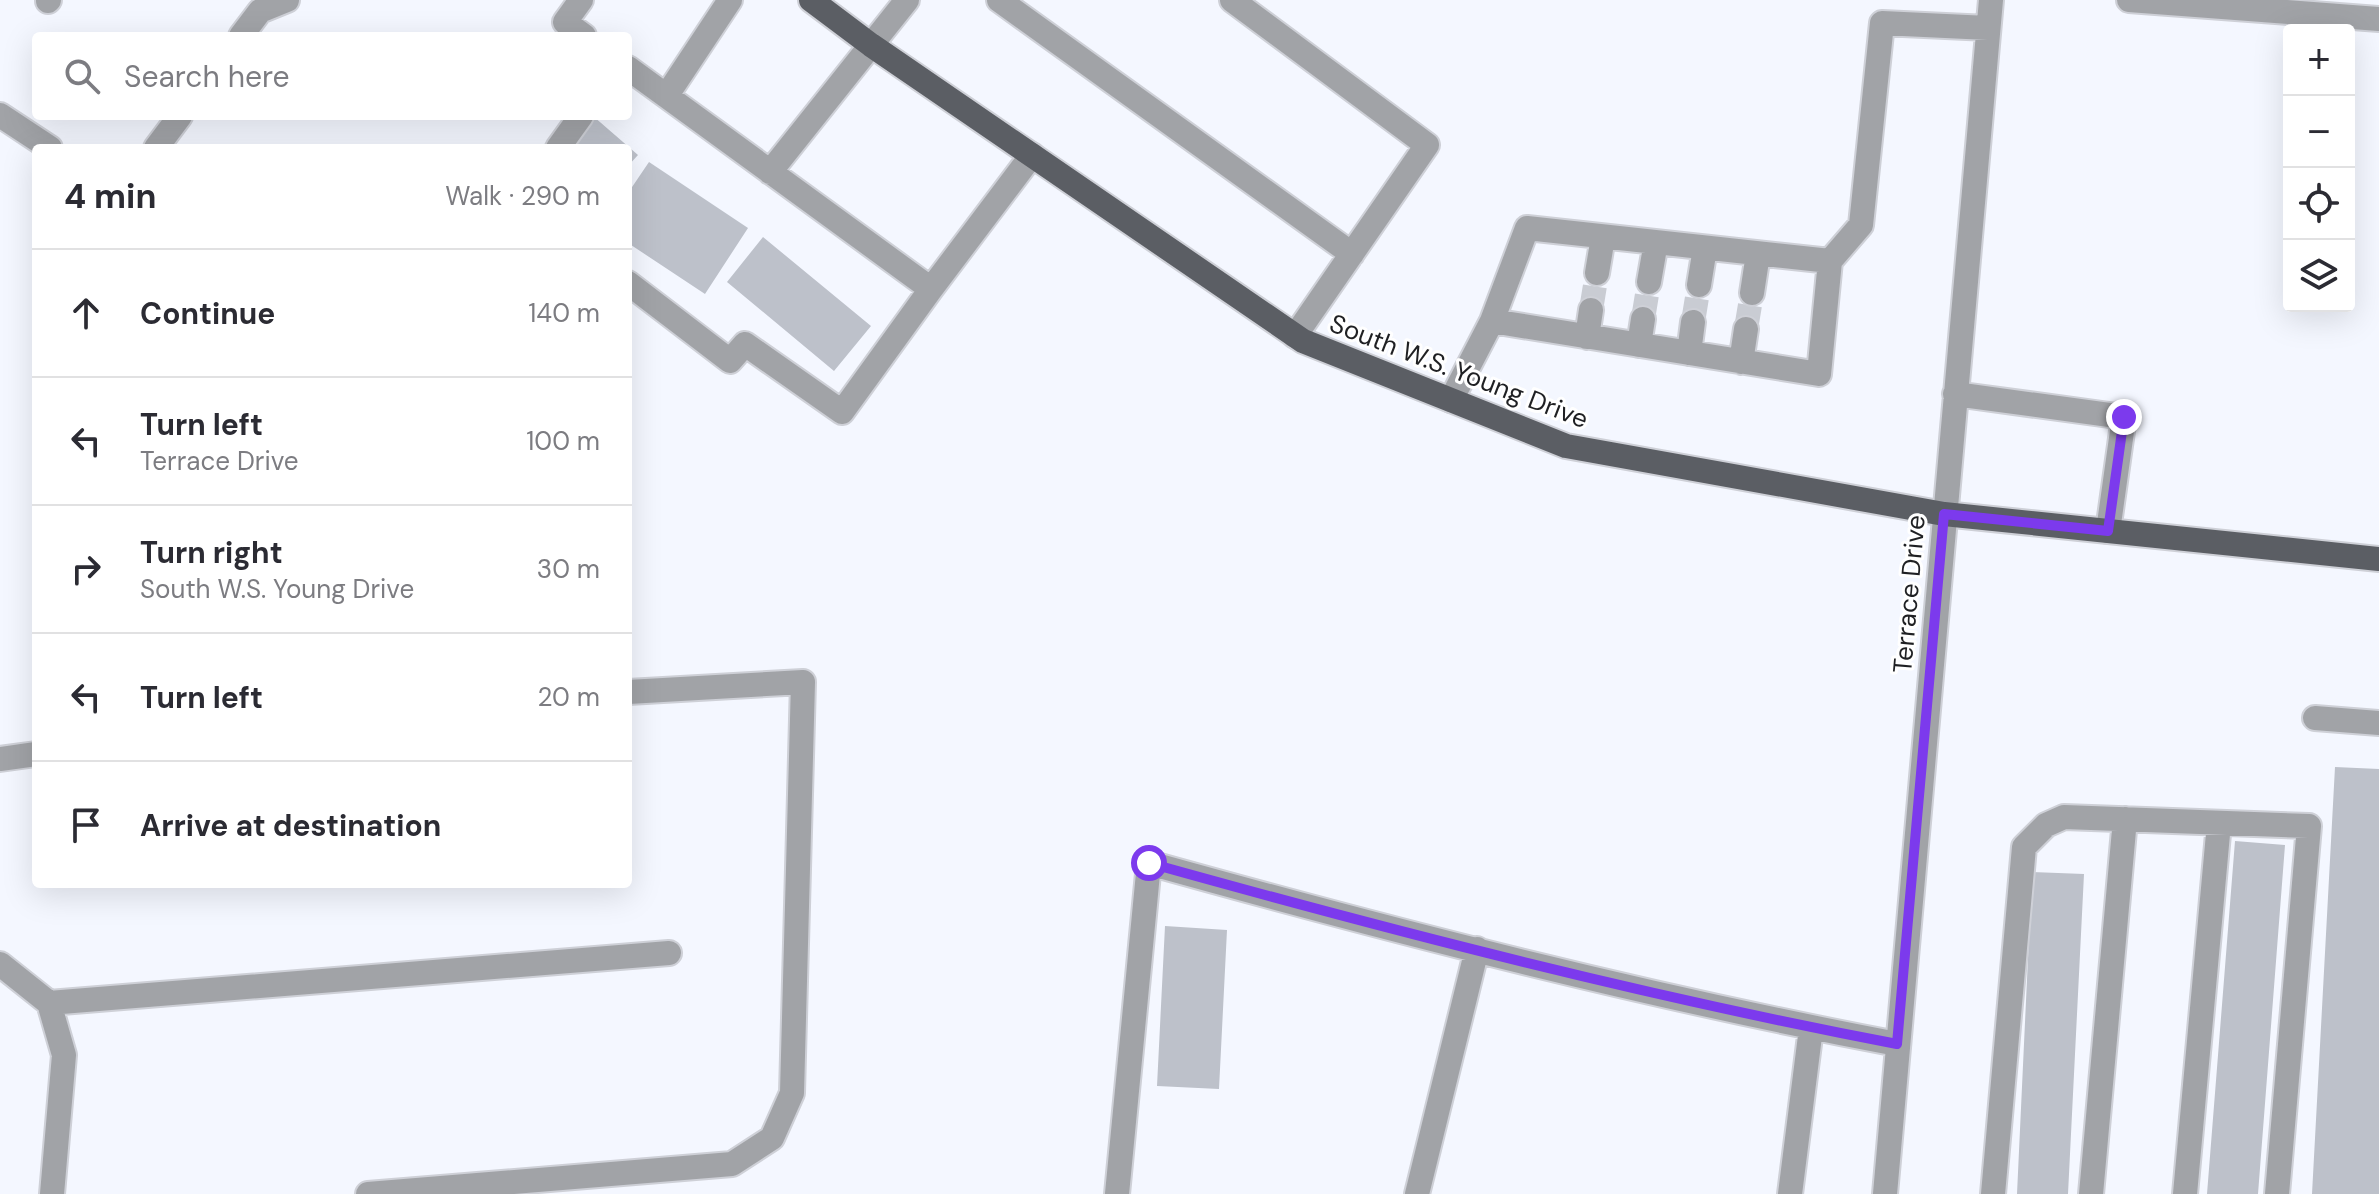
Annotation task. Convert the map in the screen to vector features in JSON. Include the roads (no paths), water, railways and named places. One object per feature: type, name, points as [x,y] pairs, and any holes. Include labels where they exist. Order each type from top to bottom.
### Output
[{"type":"main road","name":"South W.S. Young Drive","points":[[811,0],[871,45],[1295,336],[1566,446],[1944,514],[2379,559]]},
{"type":"street","points":[[243,32],[260,5],[287,0]]},
{"type":"street","points":[[579,32],[565,22],[581,0]]},
{"type":"street","points":[[667,95],[730,0]]},
{"type":"street","points":[[770,172],[907,0]]},
{"type":"street","points":[[999,0],[1352,254]]},
{"type":"street","points":[[1232,0],[1427,145],[1295,336]]},
{"type":"street","name":"Terrace Drive","points":[[1885,1194],[1991,0]]},
{"type":"street","points":[[2129,0],[2379,19]]},
{"type":"street","points":[[1492,321],[1819,374],[1830,261],[1861,225],[1882,23],[1988,28]]},
{"type":"street","points":[[632,71],[931,289]]},
{"type":"street","points":[[0,115],[44,144]]},
{"type":"street","points":[[159,144],[177,120]]},
{"type":"street","points":[[561,144],[578,120]]},
{"type":"street","points":[[632,286],[730,361],[745,344],[842,412],[1032,155]]},
{"type":"street","points":[[1451,400],[1492,321],[1527,228],[1830,261]]},
{"type":"street","points":[[1597,273],[1603,237]]},
{"type":"street","points":[[1649,282],[1656,242]]},
{"type":"street","points":[[1699,285],[1705,248]]},
{"type":"street","points":[[1752,293],[1758,254]]},
{"type":"street","points":[[1587,337],[1591,310]]},
{"type":"street","points":[[1639,345],[1643,319]]},
{"type":"street","points":[[1689,353],[1693,322]]},
{"type":"street","points":[[1741,362],[1746,329]]},
{"type":"street","points":[[1955,394],[2124,417],[2108,531]]},
{"type":"street","points":[[368,1194],[732,1164],[772,1138],[792,1093],[803,682],[632,692]]},
{"type":"street","points":[[2315,718],[2379,723]]},
{"type":"street","points":[[0,759],[32,755]]},
{"type":"street","points":[[1993,1194],[2024,847],[2046,825],[2064,817],[2309,826],[2277,1194]]},
{"type":"street","points":[[2091,1194],[2125,819]]},
{"type":"street","points":[[2185,1194],[2219,823]]},
{"type":"street","points":[[1117,1194],[1149,863],[1351,919],[1754,1017],[1897,1044]]},
{"type":"street","points":[[1417,1194],[1477,949]]},
{"type":"street","points":[[49,1003],[669,953]]},
{"type":"street","points":[[0,964],[49,1003],[64,1055],[52,1194]]},
{"type":"street","points":[[1790,1194],[1811,1028]]},
{"type":"tunnel","points":[[1591,310],[1597,273]]},
{"type":"tunnel","points":[[1643,319],[1649,282]]},
{"type":"tunnel","points":[[1693,322],[1699,285]]},
{"type":"tunnel","points":[[1746,329],[1752,293]]}]
